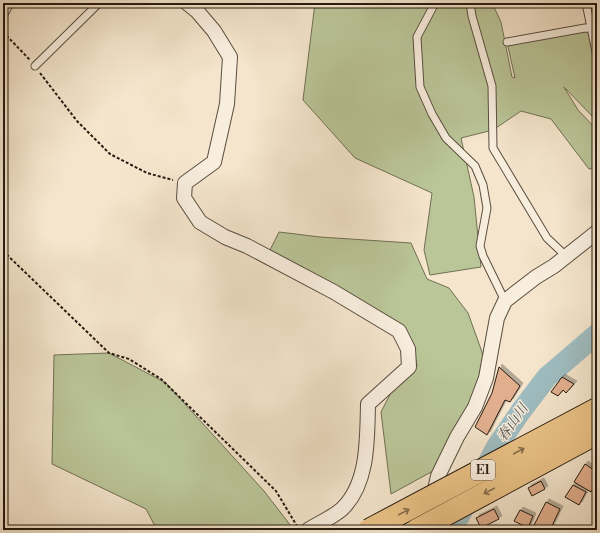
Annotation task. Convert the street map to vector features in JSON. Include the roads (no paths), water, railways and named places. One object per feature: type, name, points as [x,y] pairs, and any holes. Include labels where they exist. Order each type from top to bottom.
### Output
[{"type":"highway","name":"E1","points":[[369,530],[597,409]]},
{"type":"highway","name":"E1","points":[[417,530],[597,433]]},
{"type":"street","points":[[187,3],[197,11],[214,31],[230,57],[227,104],[214,162],[185,184],[184,198],[200,222],[225,237],[247,246],[334,292],[399,331],[408,349],[409,367],[368,404],[366,456],[361,477],[356,488],[342,508],[308,530]]},
{"type":"street","points":[[426,530],[438,476],[457,437],[475,407],[486,378],[497,318],[505,301],[597,232]]},
{"type":"lane","points":[[3,16],[10,3]]},
{"type":"lane","points":[[35,66],[99,3]]},
{"type":"lane","points":[[435,3],[417,37],[420,87],[432,114],[446,138],[475,166],[483,185],[487,208],[480,246],[483,256],[505,301]]},
{"type":"lane","points":[[470,3],[472,16],[492,86],[493,148],[547,238],[566,256]]},
{"type":"lane","points":[[586,3],[594,29],[597,57]]},
{"type":"lane","points":[[508,42],[594,29]]},
{"type":"waterway","name":"春山川","points":[[452,530],[497,446],[521,411],[547,377],[597,334]]}]
